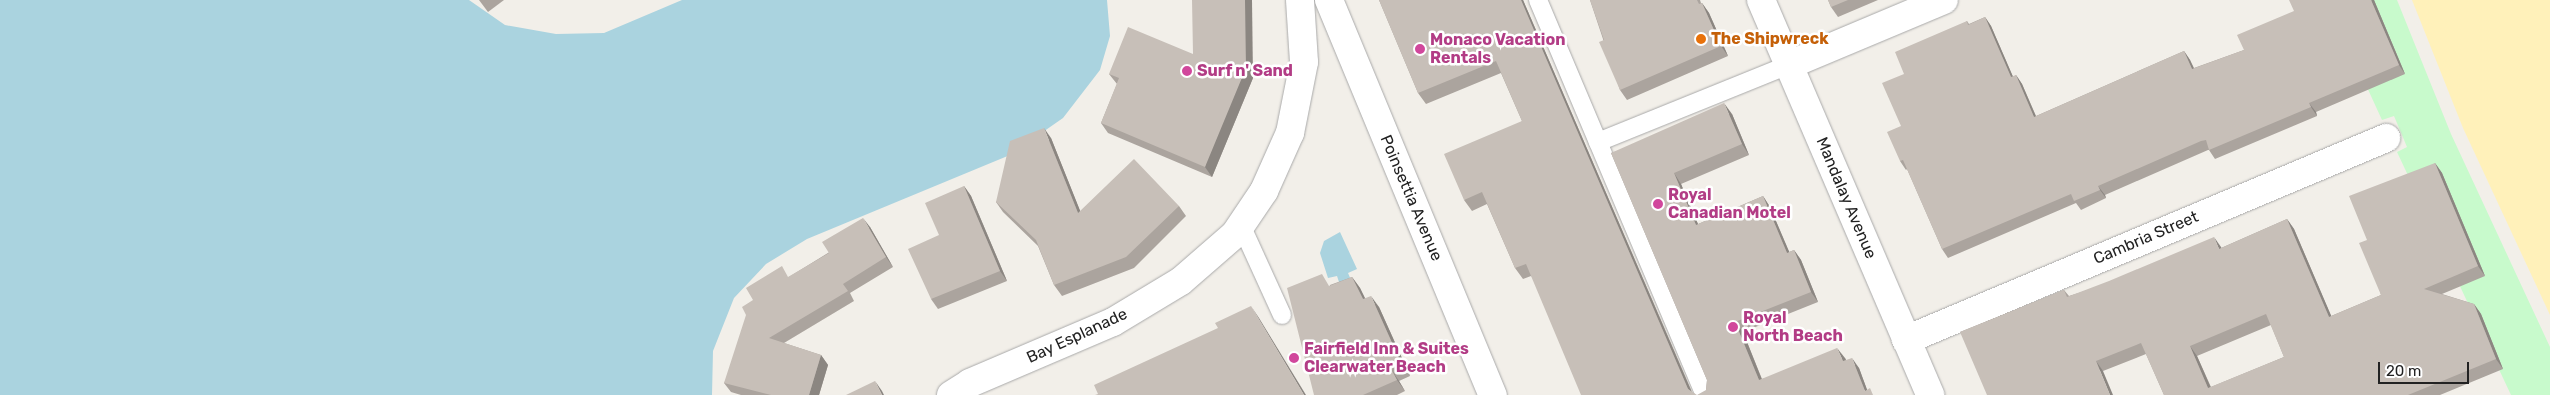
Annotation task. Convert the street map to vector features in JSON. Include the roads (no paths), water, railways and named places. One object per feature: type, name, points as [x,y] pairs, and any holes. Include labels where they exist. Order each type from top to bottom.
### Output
[{"type":"street","name":"Bay Esplanade","points":[[951,395],[970,383],[1112,322],[1181,281],[1241,225],[1264,191],[1290,133],[1304,62],[1300,0]]},
{"type":"street","name":"Poinsettia Avenue","points":[[1329,0],[1493,395]]},
{"type":"street","name":"Mandalay Avenue","points":[[1761,0],[1930,395]]},
{"type":"street","points":[[1789,65],[1944,0]]},
{"type":"street","name":"Cambria Street","points":[[1906,340],[2386,138]]},
{"type":"lane","points":[[1538,0],[1705,395]]},
{"type":"lane","points":[[1598,142],[1789,65]]},
{"type":"lane","points":[[1241,225],[1282,315]]},
{"type":"water","points":[[0,0],[469,0],[505,25],[556,34],[604,33],[682,0],[1107,0],[1110,36],[1100,70],[1063,118],[1010,155],[807,239],[766,264],[734,298],[713,351],[712,395],[0,395]]},
{"type":"water","points":[[1340,232],[1357,269],[1348,273],[1351,280],[1340,285],[1337,276],[1328,278],[1320,253],[1324,241]]},
{"type":"place","name":"The Shipwreck","points":[[1701,39]]},
{"type":"place","name":"Monaco Vacation Rentals","points":[[1420,49]]},
{"type":"place","name":"Surf n' Sand","points":[[1187,71]]},
{"type":"place","name":"Royal Canadian Motel","points":[[1658,204]]},
{"type":"place","name":"Royal North Beach","points":[[1733,327]]},
{"type":"place","name":"Fairfield Inn & Suites Clearwater Beach","points":[[1294,358]]}]
